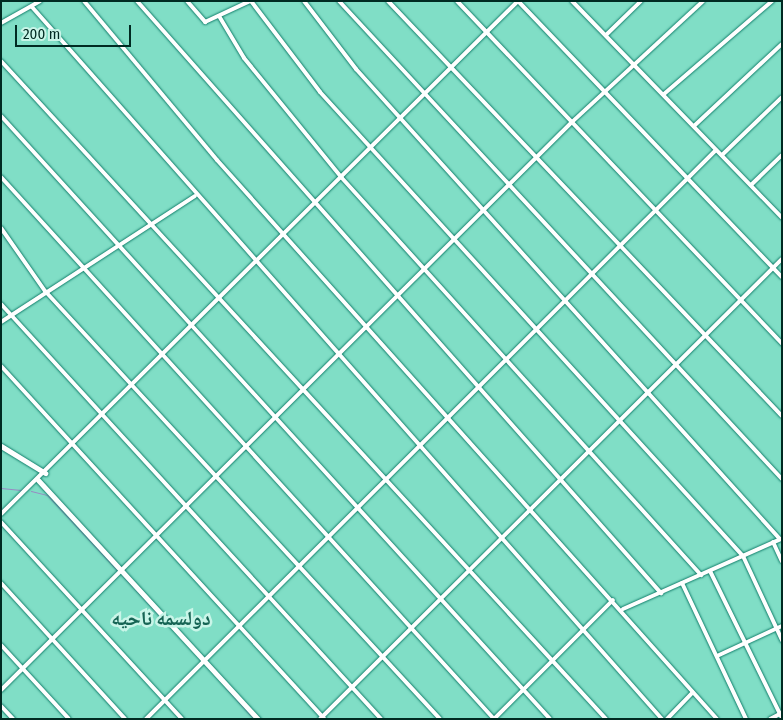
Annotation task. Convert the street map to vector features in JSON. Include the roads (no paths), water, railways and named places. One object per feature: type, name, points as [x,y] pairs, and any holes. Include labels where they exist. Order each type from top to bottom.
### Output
[{"type":"street","points":[[1,23],[40,1]]},
{"type":"street","points":[[84,1],[285,233],[623,610],[717,719]]},
{"type":"street","points":[[137,1],[313,205],[661,592]]},
{"type":"street","points":[[187,1],[205,22],[250,1],[320,92],[535,331],[743,556],[782,640]]},
{"type":"street","points":[[304,1],[401,119],[781,539],[623,610]]},
{"type":"street","points":[[339,1],[508,186],[782,478]]},
{"type":"street","points":[[388,1],[782,416]]},
{"type":"street","points":[[457,1],[782,344]]},
{"type":"street","points":[[1,514],[45,474],[72,444],[518,1],[782,278]]},
{"type":"street","points":[[572,1],[781,215]]},
{"type":"street","points":[[606,35],[641,1]]},
{"type":"street","points":[[1,690],[572,122],[633,63],[703,1]]},
{"type":"street","points":[[664,94],[772,1]]},
{"type":"street","points":[[32,7],[195,196],[662,719]]},
{"type":"street","points":[[219,16],[244,58],[341,177],[701,574]]},
{"type":"street","points":[[694,126],[782,44]]},
{"type":"street","points":[[1,61],[606,719]]},
{"type":"street","points":[[722,156],[782,97]]},
{"type":"street","points":[[1,116],[122,245],[192,325],[550,719]]},
{"type":"street","points":[[146,719],[716,150]]},
{"type":"street","points":[[751,185],[782,155]]},
{"type":"street","points":[[1,177],[494,719],[582,628],[613,600]]},
{"type":"street","points":[[1,322],[45,291],[152,226],[195,196]]},
{"type":"street","points":[[1,228],[45,291],[440,719]]},
{"type":"street","points":[[1,366],[322,718],[782,259]]},
{"type":"street","points":[[1,304],[381,719]]},
{"type":"street","points":[[1,446],[45,474]]},
{"type":"street","points":[[38,480],[123,570],[258,719]]},
{"type":"street","points":[[1,522],[182,719]]},
{"type":"street","points":[[773,542],[782,561]]},
{"type":"street","points":[[710,570],[781,715],[770,719]]},
{"type":"street","points":[[1,583],[53,638],[124,719]]},
{"type":"street","points":[[682,583],[746,719]]},
{"type":"street","points":[[716,656],[782,626]]},
{"type":"street","points":[[1,644],[69,719]]},
{"type":"street","points":[[667,719],[693,692]]},
{"type":"street","points":[[1,706],[13,719]]},
{"type":"waterway","points":[[1,488],[21,490]]},
{"type":"waterway","points":[[31,491],[47,495],[117,570]]},
{"type":"waterway","points":[[122,575],[169,626]]},
{"type":"waterway","points":[[225,687],[254,719]]},
{"type":"district","name":"دولسمه ناحیه","points":[[161,618]]}]
